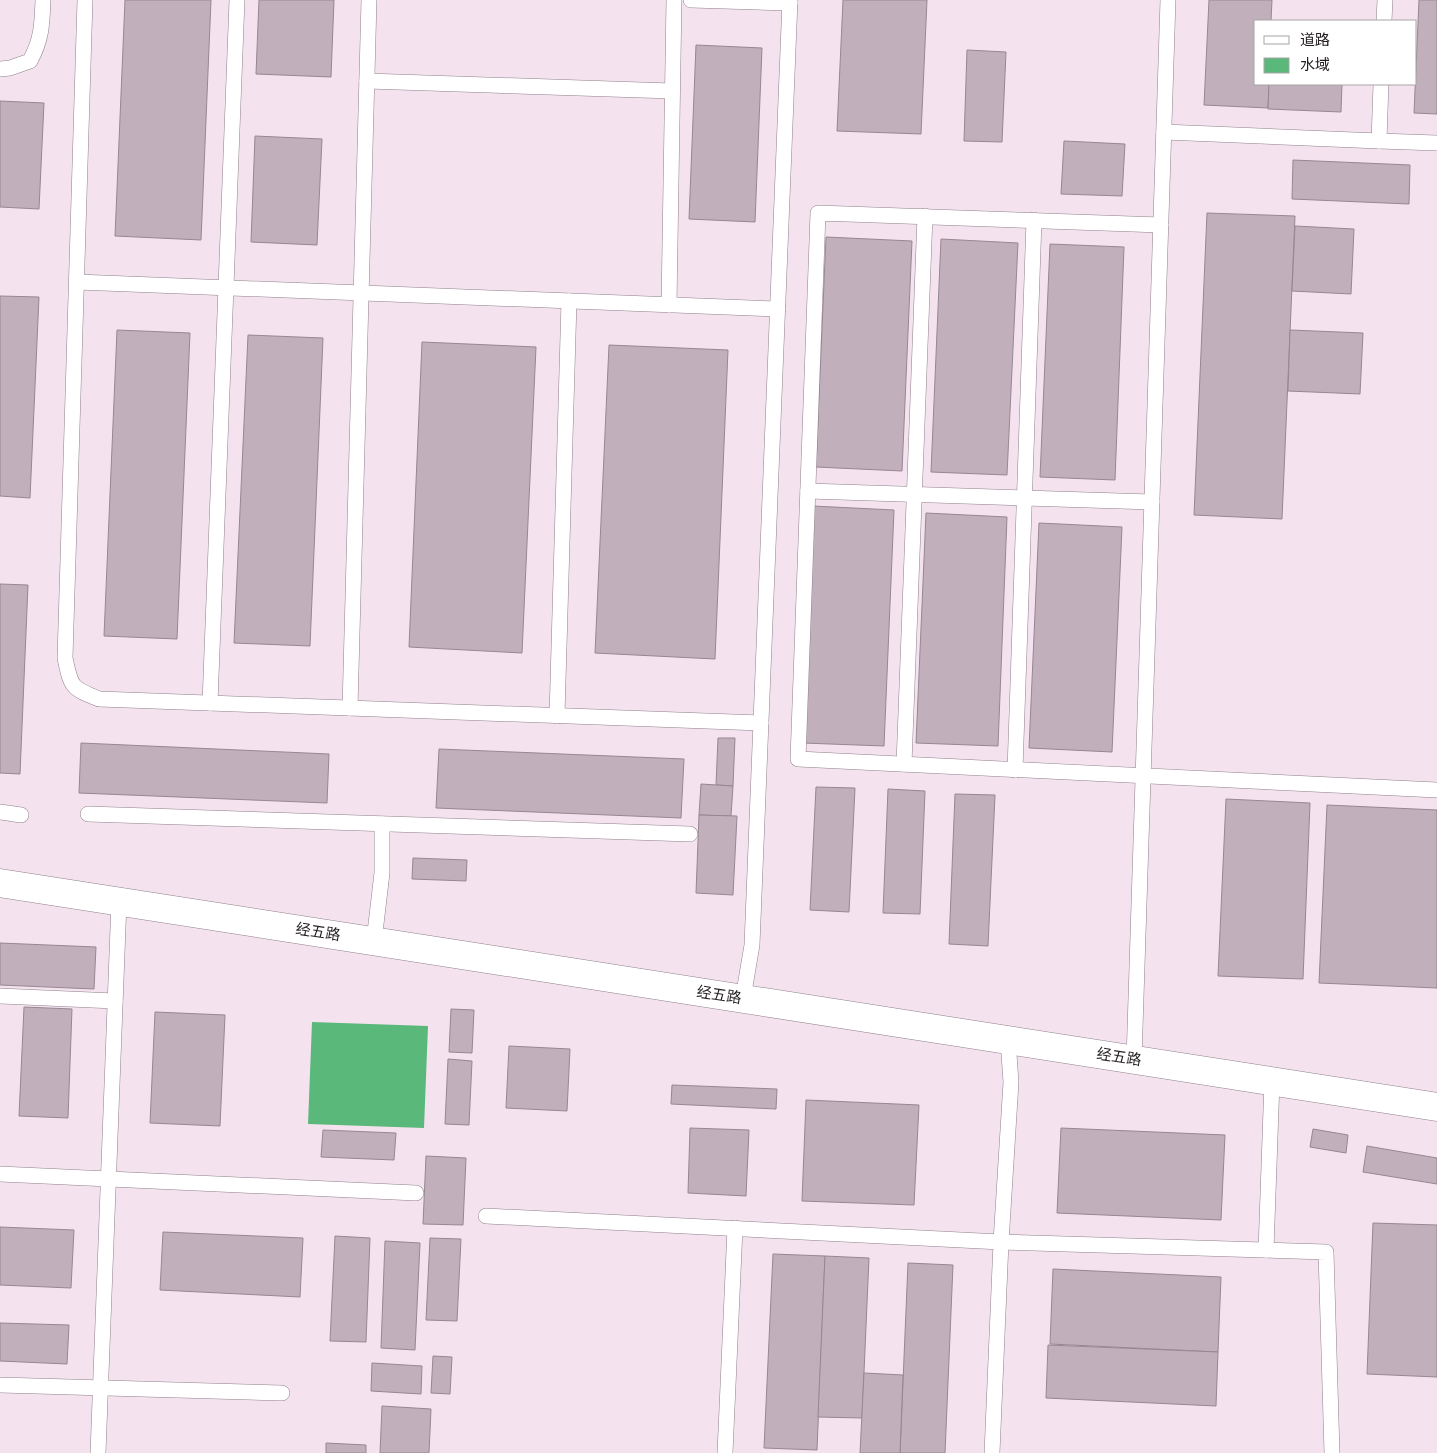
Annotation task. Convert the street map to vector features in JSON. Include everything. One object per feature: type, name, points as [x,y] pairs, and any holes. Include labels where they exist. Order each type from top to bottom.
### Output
[{"type":"street","name":"经五路","points":[[0,883],[1437,1107]]},
{"type":"lane","points":[[0,69],[10,68],[30,61],[38,47],[42,32],[42,0]]},
{"type":"lane","points":[[85,0],[65,658],[70,679],[78,691],[99,699],[761,724]]},
{"type":"lane","points":[[210,703],[237,0]]},
{"type":"lane","points":[[350,708],[369,0]]},
{"type":"lane","points":[[669,304],[674,0]]},
{"type":"lane","points":[[691,0],[790,2],[752,945],[743,998]]},
{"type":"lane","points":[[1134,1060],[1168,0]]},
{"type":"lane","points":[[1384,20],[1385,0]]},
{"type":"lane","points":[[367,82],[672,92]]},
{"type":"lane","points":[[1379,141],[1381,85]]},
{"type":"lane","points":[[1164,132],[1437,143]]},
{"type":"lane","points":[[1161,225],[818,213],[798,759],[1437,790]]},
{"type":"lane","points":[[904,764],[925,216]]},
{"type":"lane","points":[[1015,770],[1034,220]]},
{"type":"lane","points":[[77,282],[778,309]]},
{"type":"lane","points":[[557,716],[569,301]]},
{"type":"lane","points":[[808,491],[1152,502]]},
{"type":"lane","points":[[0,812],[21,815]]},
{"type":"lane","points":[[88,814],[690,834]]},
{"type":"lane","points":[[374,941],[382,873],[382,824]]},
{"type":"lane","points":[[98,1453],[119,901]]},
{"type":"lane","points":[[0,996],[115,1001]]},
{"type":"lane","points":[[992,1453],[1010,1082],[1008,1040]]},
{"type":"lane","points":[[1266,1250],[1272,1081]]},
{"type":"lane","points":[[0,1174],[416,1193]]},
{"type":"lane","points":[[486,1216],[1002,1242],[1326,1252],[1332,1453]]},
{"type":"lane","points":[[725,1453],[735,1228]]},
{"type":"lane","points":[[0,1385],[282,1393]]},
{"type":"water","points":[[312,1022],[428,1026],[424,1128],[308,1124]]},
{"type":"building","points":[[125,0],[211,0],[201,240],[115,236]]},
{"type":"building","points":[[259,0],[334,0],[331,77],[256,74]]},
{"type":"building","points":[[843,0],[927,0],[921,134],[837,131]]},
{"type":"building","points":[[1209,0],[1272,0],[1271,20],[1254,20],[1254,85],[1269,85],[1268,108],[1204,105]]},
{"type":"building","points":[[1419,0],[1437,0],[1437,114],[1414,113],[1415,85],[1417,85]]},
{"type":"building","points":[[696,45],[762,48],[755,222],[689,219]]},
{"type":"building","points":[[967,50],[1006,52],[1002,142],[964,141]]},
{"type":"building","points":[[1269,85],[1342,85],[1341,112],[1268,109]]},
{"type":"building","points":[[0,101],[44,103],[39,209],[0,207]]},
{"type":"building","points":[[255,136],[322,139],[317,245],[251,242]]},
{"type":"building","points":[[1064,141],[1125,144],[1122,196],[1061,194]]},
{"type":"building","points":[[1293,160],[1410,165],[1409,204],[1292,199]]},
{"type":"building","points":[[1207,213],[1295,216],[1282,519],[1194,515]]},
{"type":"building","points":[[1295,226],[1354,229],[1351,294],[1292,291]]},
{"type":"building","points":[[826,237],[912,241],[902,471],[816,467]]},
{"type":"building","points":[[941,239],[1018,243],[1007,475],[931,472]]},
{"type":"building","points":[[1050,244],[1124,247],[1115,480],[1040,477]]},
{"type":"building","points":[[0,296],[39,297],[30,498],[0,496]]},
{"type":"building","points":[[117,330],[190,333],[177,639],[104,636]]},
{"type":"building","points":[[1290,330],[1363,333],[1360,394],[1288,391]]},
{"type":"building","points":[[248,335],[323,338],[310,646],[234,643]]},
{"type":"building","points":[[422,342],[536,347],[522,653],[409,647]]},
{"type":"building","points":[[609,345],[728,350],[715,659],[595,653]]},
{"type":"building","points":[[813,506],[894,510],[884,746],[803,743]]},
{"type":"building","points":[[926,513],[1007,517],[998,746],[916,743]]},
{"type":"building","points":[[1039,523],[1122,527],[1112,752],[1029,748]]},
{"type":"building","points":[[0,584],[28,585],[20,774],[0,773]]},
{"type":"building","points":[[718,738],[735,738],[733,786],[716,785]]},
{"type":"building","points":[[81,743],[329,754],[327,803],[79,793]]},
{"type":"building","points":[[439,749],[684,759],[681,818],[436,808]]},
{"type":"building","points":[[701,784],[733,786],[731,816],[699,815]]},
{"type":"building","points":[[816,787],[855,788],[849,912],[810,910]]},
{"type":"building","points":[[888,789],[925,791],[920,914],[883,913]]},
{"type":"building","points":[[955,794],[995,795],[988,946],[949,944]]},
{"type":"building","points":[[1226,799],[1310,803],[1303,979],[1218,976]]},
{"type":"building","points":[[1327,805],[1437,810],[1437,988],[1319,983]]},
{"type":"building","points":[[699,815],[737,816],[733,895],[696,893]]},
{"type":"building","points":[[413,858],[467,860],[466,881],[412,879]]},
{"type":"building","points":[[0,943],[96,947],[94,989],[0,985]]},
{"type":"building","points":[[24,1007],[72,1009],[68,1118],[19,1116]]},
{"type":"building","points":[[451,1009],[474,1010],[472,1053],[449,1052]]},
{"type":"building","points":[[155,1012],[225,1015],[220,1126],[150,1123]]},
{"type":"building","points":[[509,1046],[570,1049],[567,1111],[506,1108]]},
{"type":"building","points":[[448,1059],[472,1061],[469,1125],[445,1124]]},
{"type":"building","points":[[672,1085],[777,1089],[776,1109],[671,1104]]},
{"type":"building","points":[[806,1100],[919,1105],[914,1205],[802,1201]]},
{"type":"building","points":[[690,1128],[749,1130],[746,1196],[688,1193]]},
{"type":"building","points":[[1061,1128],[1225,1135],[1221,1220],[1057,1213]]},
{"type":"building","points":[[1313,1129],[1348,1135],[1346,1153],[1310,1147]]},
{"type":"building","points":[[323,1130],[396,1133],[394,1160],[321,1157]]},
{"type":"building","points":[[1367,1146],[1437,1158],[1437,1184],[1363,1172]]},
{"type":"building","points":[[426,1156],[466,1158],[463,1225],[423,1224]]},
{"type":"building","points":[[1373,1223],[1437,1225],[1437,1377],[1367,1374]]},
{"type":"building","points":[[0,1227],[74,1230],[71,1288],[0,1285]]},
{"type":"building","points":[[163,1232],[303,1238],[300,1297],[160,1290]]},
{"type":"building","points":[[335,1236],[370,1238],[366,1342],[330,1341]]},
{"type":"building","points":[[430,1238],[461,1239],[457,1321],[426,1320]]},
{"type":"building","points":[[385,1241],[420,1243],[415,1350],[381,1348]]},
{"type":"building","points":[[773,1254],[825,1256],[817,1450],[764,1448]]},
{"type":"building","points":[[825,1256],[869,1258],[862,1418],[818,1417]]},
{"type":"building","points":[[908,1263],[953,1265],[945,1453],[900,1453]]},
{"type":"building","points":[[1053,1269],[1221,1277],[1218,1352],[1050,1344]]},
{"type":"building","points":[[0,1323],[69,1325],[67,1364],[0,1361]]},
{"type":"building","points":[[1048,1345],[1218,1352],[1216,1406],[1046,1398]]},
{"type":"building","points":[[433,1356],[452,1357],[450,1394],[431,1393]]},
{"type":"building","points":[[372,1363],[422,1366],[421,1394],[371,1391]]},
{"type":"building","points":[[864,1373],[903,1375],[900,1453],[860,1453]]},
{"type":"building","points":[[382,1406],[431,1409],[429,1453],[380,1453]]},
{"type":"building","points":[[326,1443],[366,1445],[366,1453],[326,1453]]}]
